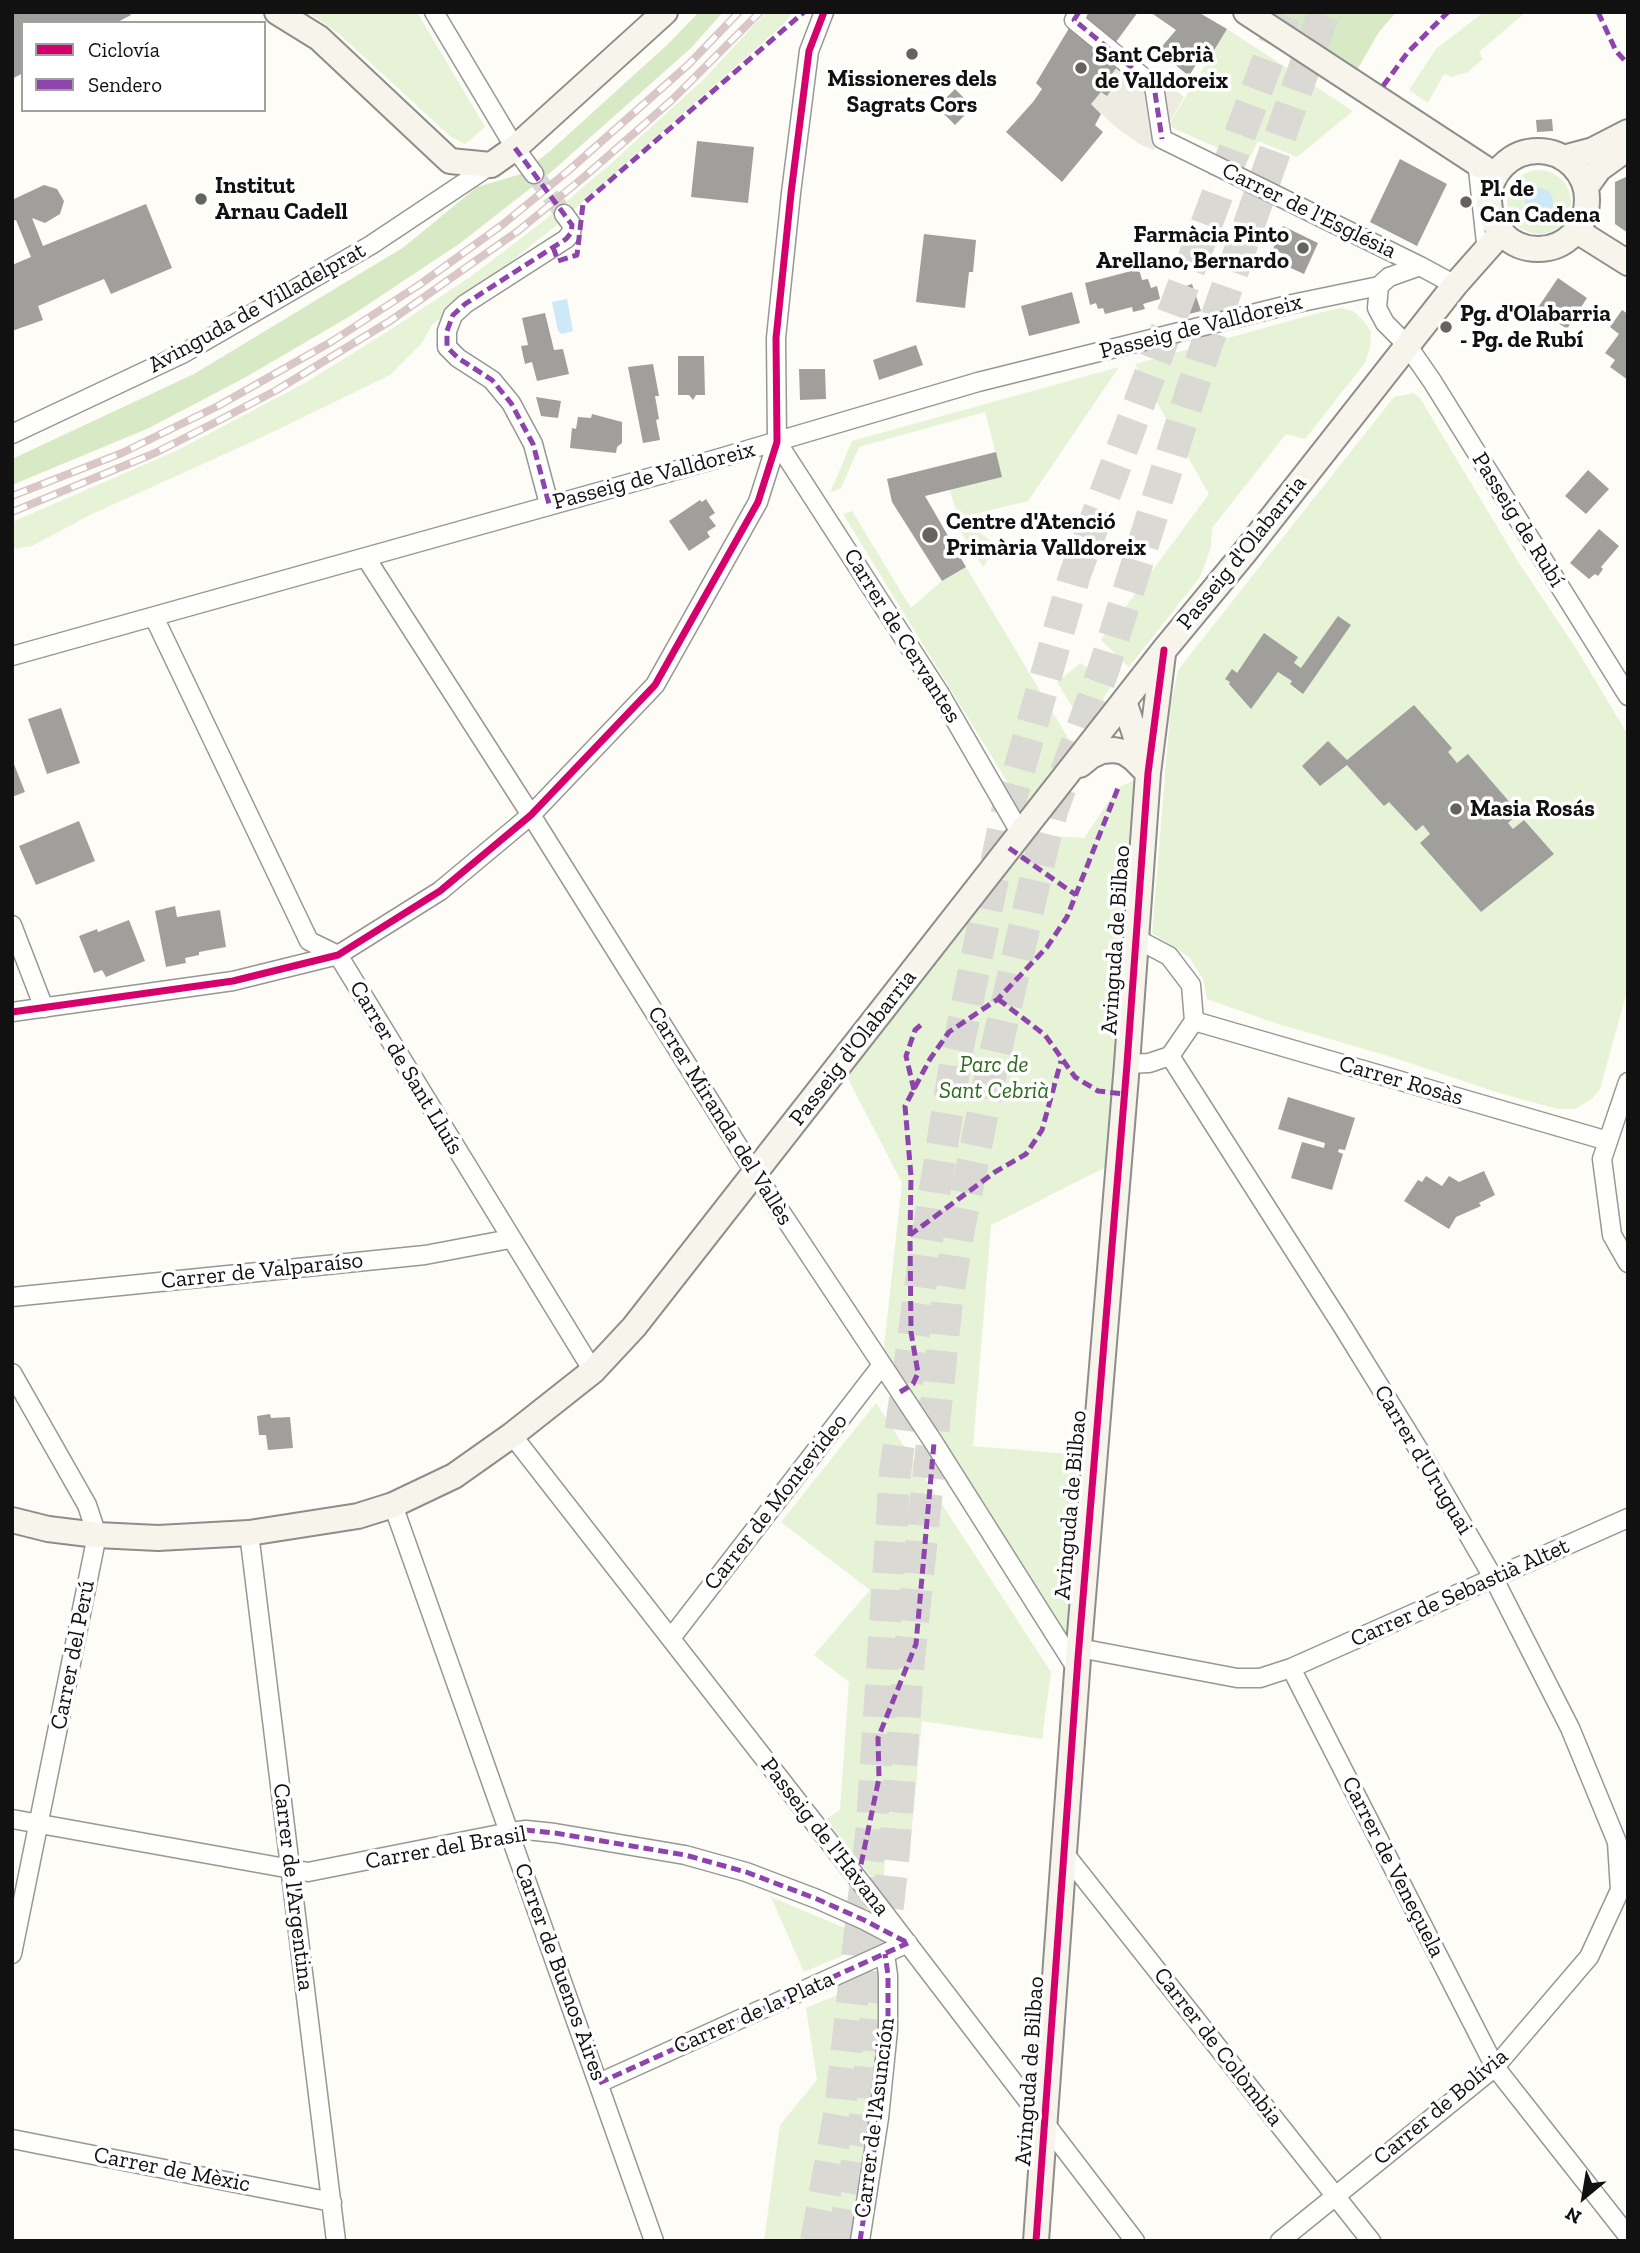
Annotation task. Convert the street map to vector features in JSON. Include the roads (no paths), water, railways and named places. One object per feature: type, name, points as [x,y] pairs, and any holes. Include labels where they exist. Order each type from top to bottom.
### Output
[{"type":"street","points":[[277,12],[319,38],[450,162],[491,165],[515,148],[665,12]]},
{"type":"street","points":[[434,12],[515,148],[534,174]]},
{"type":"street","points":[[12,1012],[233,981],[338,955],[440,891],[531,815],[655,685],[758,502],[777,442],[776,338],[791,193],[809,51],[824,12]]},
{"type":"street","name":"Carrer de l'Església","points":[[1079,12],[1074,20],[1154,86],[1162,139],[1455,285]]},
{"type":"street","points":[[1246,12],[1495,175]]},
{"type":"street","points":[[1563,158],[1593,150],[1626,146]]},
{"type":"street","points":[[1586,187],[1599,169],[1626,146]]},
{"type":"street","points":[[1549,152],[1563,158],[1581,175],[1586,187],[1588,200],[1585,216],[1577,231],[1566,241],[1538,250],[1510,241],[1492,217],[1489,202],[1495,175],[1520,154],[1549,152]]},
{"type":"street","name":"Avinguda de Villadelprat","points":[[12,434],[184,353],[371,245],[491,165]]},
{"type":"street","points":[[549,504],[533,444],[511,403],[492,380],[458,358],[447,347],[447,331],[453,315],[465,304],[566,239],[571,233],[572,225],[564,214]]},
{"type":"street","points":[[1577,231],[1628,263]]},
{"type":"street","name":"Passeig d'Olabarria","points":[[12,1520],[48,1529],[158,1538],[249,1533],[358,1516],[393,1505],[454,1476],[512,1435],[593,1371],[634,1326],[1164,650],[1245,552],[1455,285],[1502,232]]},
{"type":"street","name":"Passeig de Valldoreix","points":[[12,656],[777,442],[978,382],[1193,328],[1379,286],[1389,277],[1420,266]]},
{"type":"street","name":"Passeig de Rubí","points":[[1379,286],[1377,308],[1385,323],[1407,345],[1432,381],[1628,696]]},
{"type":"street","name":"Carrer de Cervantes","points":[[777,442],[940,694],[1021,834]]},
{"type":"street","name":"Carrer Miranda del Vallès","points":[[366,558],[755,1173],[1079,1660]]},
{"type":"street","name":"Carrer de Sant Lluís","points":[[154,617],[309,942],[338,955],[593,1371]]},
{"type":"street","name":"Avinguda de Bilbao","points":[[1036,2241],[1148,772],[1164,650]]},
{"type":"street","points":[[1124,701],[1148,772]]},
{"type":"street","points":[[1061,782],[1091,756],[1102,751],[1124,752],[1148,772]]},
{"type":"street","points":[[12,925],[44,1008]]},
{"type":"street","points":[[1127,1064],[1149,1063],[1170,1056],[1194,1021],[1191,985],[1168,956],[1135,938]]},
{"type":"street","name":"Carrer Rosàs","points":[[1194,1021],[1608,1141]]},
{"type":"street","name":"Carrer d'Uruguai","points":[[1170,1056],[1391,1404],[1494,1579],[1570,1728],[1617,1842],[1624,1887]]},
{"type":"street","points":[[1628,1082],[1602,1159],[1612,1236],[1628,1263]]},
{"type":"street","name":"Carrer de Valparaíso","points":[[12,1297],[425,1255],[510,1239]]},
{"type":"street","name":"Carrer de Montevideo","points":[[671,1638],[882,1365]]},
{"type":"street","points":[[12,1373],[87,1505],[97,1535]]},
{"type":"street","name":"Passeig de l'Havana","points":[[512,1435],[1135,2241]]},
{"type":"street","name":"Carrer de Buenos Aires","points":[[393,1505],[654,2241]]},
{"type":"street","name":"Carrer de Sebastià Altet","points":[[1292,1668],[1628,1518]]},
{"type":"street","name":"Carrer de l'Argentina","points":[[249,1533],[337,2241]]},
{"type":"street","name":"Carrer del Perú","points":[[12,1954],[97,1535]]},
{"type":"street","points":[[1079,1660],[1237,1678],[1260,1678],[1292,1668]]},
{"type":"street","name":"Carrer de Veneçuela","points":[[1292,1668],[1495,2067],[1628,2236]]},
{"type":"street","name":"Carrer del Brasil","points":[[12,1819],[308,1872],[510,1832],[526,1830],[555,1833],[623,1843],[746,1872],[817,1899],[908,1944]]},
{"type":"street","name":"Carrer de Colòmbia","points":[[1065,1854],[1371,2241]]},
{"type":"street","name":"Carrer de Bolívia","points":[[1280,2241],[1495,2067],[1589,1957],[1624,1887]]},
{"type":"street","name":"Carrer de la Plata","points":[[599,2082],[908,1944]]},
{"type":"street","name":"Carrer de l'Asunción","points":[[860,2241],[879,2118],[888,2030],[888,1975],[885,1954]]},
{"type":"street","name":"Carrer de Mèxic","points":[[12,2139],[332,2202]]},
{"type":"lane","points":[[1473,160],[1475,202],[1483,253]]},
{"type":"water","points":[[1539,188],[1549,192],[1553,202],[1549,212],[1539,216],[1529,212],[1525,202],[1529,192]]},
{"type":"water","points":[[567,299],[573,331],[562,334],[558,331],[552,302]]},
{"type":"tunnel","points":[[816,2241],[840,2110],[872,1825],[895,1472],[925,1252],[957,1052],[1006,816],[1075,574],[1286,12]]},
{"type":"tunnel","points":[[843,2241],[865,2116],[894,1851],[909,1659],[947,1302],[993,1063],[1052,811],[1105,665],[1201,361],[1324,12]]},
{"type":"tunnel","points":[[534,174],[564,214]]},
{"type":"railway","points":[[12,496],[122,453],[218,406],[331,342],[419,285],[502,225],[568,171],[689,64],[739,12]]},
{"type":"railway","points":[[12,512],[155,453],[275,391],[390,321],[518,231],[584,177],[672,100],[760,12]]},
{"type":"place","name":"Missioneres dels Sagrats Cors","points":[[912,54]]},
{"type":"place","name":"Sant Cebrià de Valldoreix","points":[[1081,68]]},
{"type":"place","name":"Institut Arnau Cadell","points":[[201,199]]},
{"type":"place","name":"Pl. de Can Cadena","points":[[1466,202]]},
{"type":"place","name":"Farmàcia Pinto Arellano, Bernardo","points":[[1303,248]]},
{"type":"place","name":"Pg. d'Olabarria - Pg. de Rubí","points":[[1446,327]]},
{"type":"place","name":"Centre d'Atenció Primària Valldoreix","points":[[930,535]]},
{"type":"place","name":"Masia Rosás","points":[[1456,809]]},
{"type":"park label","name":"Parc de Sant Cebrià","points":[[994,1078]]}]
